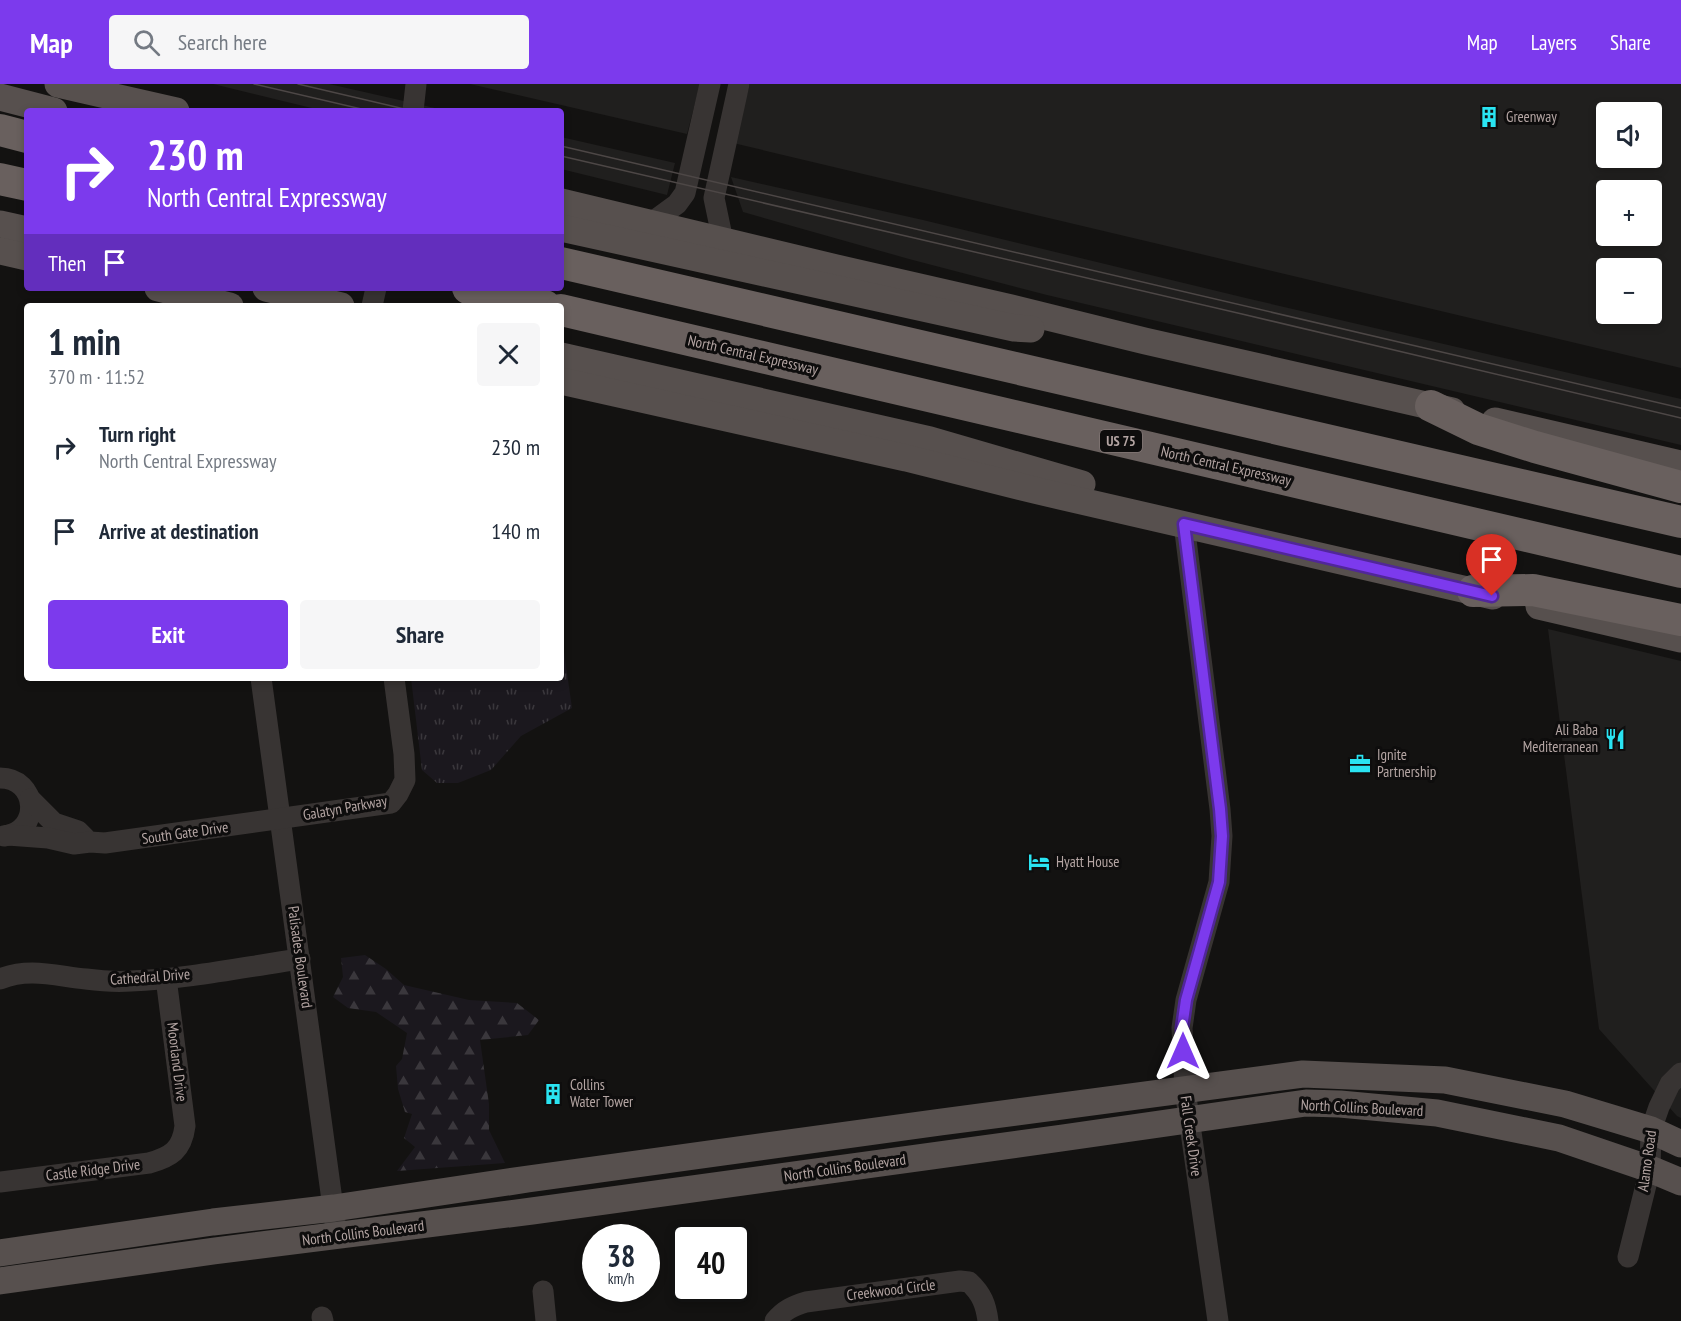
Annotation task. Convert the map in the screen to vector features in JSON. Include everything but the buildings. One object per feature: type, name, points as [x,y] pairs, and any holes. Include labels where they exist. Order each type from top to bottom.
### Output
[{"type":"highway","points":[[0,130],[24,136]]},
{"type":"highway","points":[[0,179],[24,184]]},
{"type":"highway","points":[[564,264],[1681,522]]},
{"type":"highway","points":[[481,291],[532,303]]},
{"type":"highway","name":"North Central Expressway","points":[[564,311],[1681,572]]},
{"type":"highway","points":[[1431,406],[1478,429],[1681,487]]},
{"type":"highway","points":[[1473,591],[1533,590],[1681,620]]},
{"type":"main road","points":[[58,84],[163,108]]},
{"type":"main road","points":[[0,97],[42,108]]},
{"type":"main road","points":[[564,203],[1146,341],[1681,464]]},
{"type":"main road","points":[[0,224],[24,229]]},
{"type":"main road","points":[[564,229],[1014,328],[1146,341]]},
{"type":"main road","points":[[0,251],[24,256]]},
{"type":"main road","points":[[170,291],[217,303]]},
{"type":"main road","points":[[278,291],[328,303]]},
{"type":"main road","points":[[564,357],[930,440],[1074,481],[1184,524]]},
{"type":"main road","points":[[564,382],[914,460],[1681,639]]},
{"type":"main road","name":"North Collins Boulevard","points":[[0,1253],[1303,1074],[1445,1080],[1565,1104],[1651,1130],[1681,1144]]},
{"type":"main road","points":[[1437,1113],[1445,1080]]},
{"type":"main road","name":"North Collins Boulevard","points":[[0,1281],[641,1196],[1306,1103],[1437,1113],[1559,1138],[1681,1182]]},
{"type":"main road","points":[[941,1122],[945,1154]]},
{"type":"main road","points":[[636,1164],[641,1196]]},
{"type":"street","points":[[413,108],[416,84]]},
{"type":"street","points":[[651,223],[677,204],[685,193],[710,84]]},
{"type":"street","points":[[723,241],[714,198],[739,84]]},
{"type":"street","name":"Fall Creek Drive","points":[[1184,524],[1222,836],[1219,882],[1186,1000],[1182,1028],[1185,1090],[1218,1321]]},
{"type":"street","name":"Palisades Boulevard","points":[[261,681],[337,1237]]},
{"type":"street","name":"Galatyn Parkway","points":[[280,819],[391,803],[405,780],[394,681]]},
{"type":"street","points":[[0,778],[18,782],[30,799],[54,823],[78,831],[90,842]]},
{"type":"street","points":[[4,836],[20,830],[28,819],[30,799]]},
{"type":"street","name":"South Gate Drive","points":[[4,836],[48,838],[74,844],[105,843],[280,819]]},
{"type":"street","name":"Cathedral Drive","points":[[0,979],[31,972],[109,981],[166,978],[300,959]]},
{"type":"street","name":"Moorland Drive","points":[[166,978],[185,1126],[180,1145]]},
{"type":"street","name":"Alamo Road","points":[[1628,1257],[1650,1169],[1651,1130],[1662,1099],[1670,1084],[1681,1072]]},
{"type":"street","name":"Castle Ridge Drive","points":[[0,1182],[149,1163],[174,1153],[180,1145]]},
{"type":"street","name":"Creekwood Circle","points":[[775,1321],[782,1312],[806,1302],[960,1281],[969,1282],[981,1296],[986,1307],[988,1321]]},
{"type":"street","points":[[543,1291],[546,1321]]},
{"type":"shaded area","points":[[213,84],[329,84],[435,108],[312,108]]},
{"type":"shaded area","points":[[470,84],[700,84],[687,134]]},
{"type":"shaded area","points":[[750,84],[1681,84],[1681,368],[733,143]]},
{"type":"shaded area","points":[[564,138],[675,163],[667,195],[564,170]]},
{"type":"shaded area","points":[[731,177],[923,220],[1681,399],[1681,445],[1047,295],[909,259],[743,212]]},
{"type":"shaded area","points":[[1548,629],[1681,661],[1681,1118],[1599,1029]]},
{"type":"green space","points":[[564,652],[572,708],[521,736],[491,770],[458,783],[437,783],[422,770],[411,681],[564,681]]},
{"type":"green space","points":[[365,955],[404,985],[469,1000],[517,1003],[539,1020],[528,1035],[480,1040],[489,1104],[489,1130],[505,1163],[397,1171],[415,1147],[404,1138],[412,1114],[405,1112],[398,1089],[396,1066],[402,1059],[407,1033],[376,1012],[348,1008],[333,997],[343,977],[341,958]]},
{"type":"tram line","points":[[254,84],[357,108]]},
{"type":"tram line","points":[[298,84],[400,108]]},
{"type":"tram line","points":[[564,147],[1681,408]]},
{"type":"tram line","points":[[564,157],[1681,418]]},
{"type":"place","name":"Greenway","points":[[1489,117]]},
{"type":"place","name":"Ali Baba Mediterranean","points":[[1615,739]]},
{"type":"place","name":"Ignite Partnership","points":[[1360,764]]},
{"type":"place","name":"Hyatt House","points":[[1039,862]]},
{"type":"place","name":"Collins Water Tower","points":[[553,1094]]},
{"type":"route","points":[[1183,1051],[1182,1028],[1186,1000],[1219,882],[1222,836],[1184,524],[1492,596]]}]
